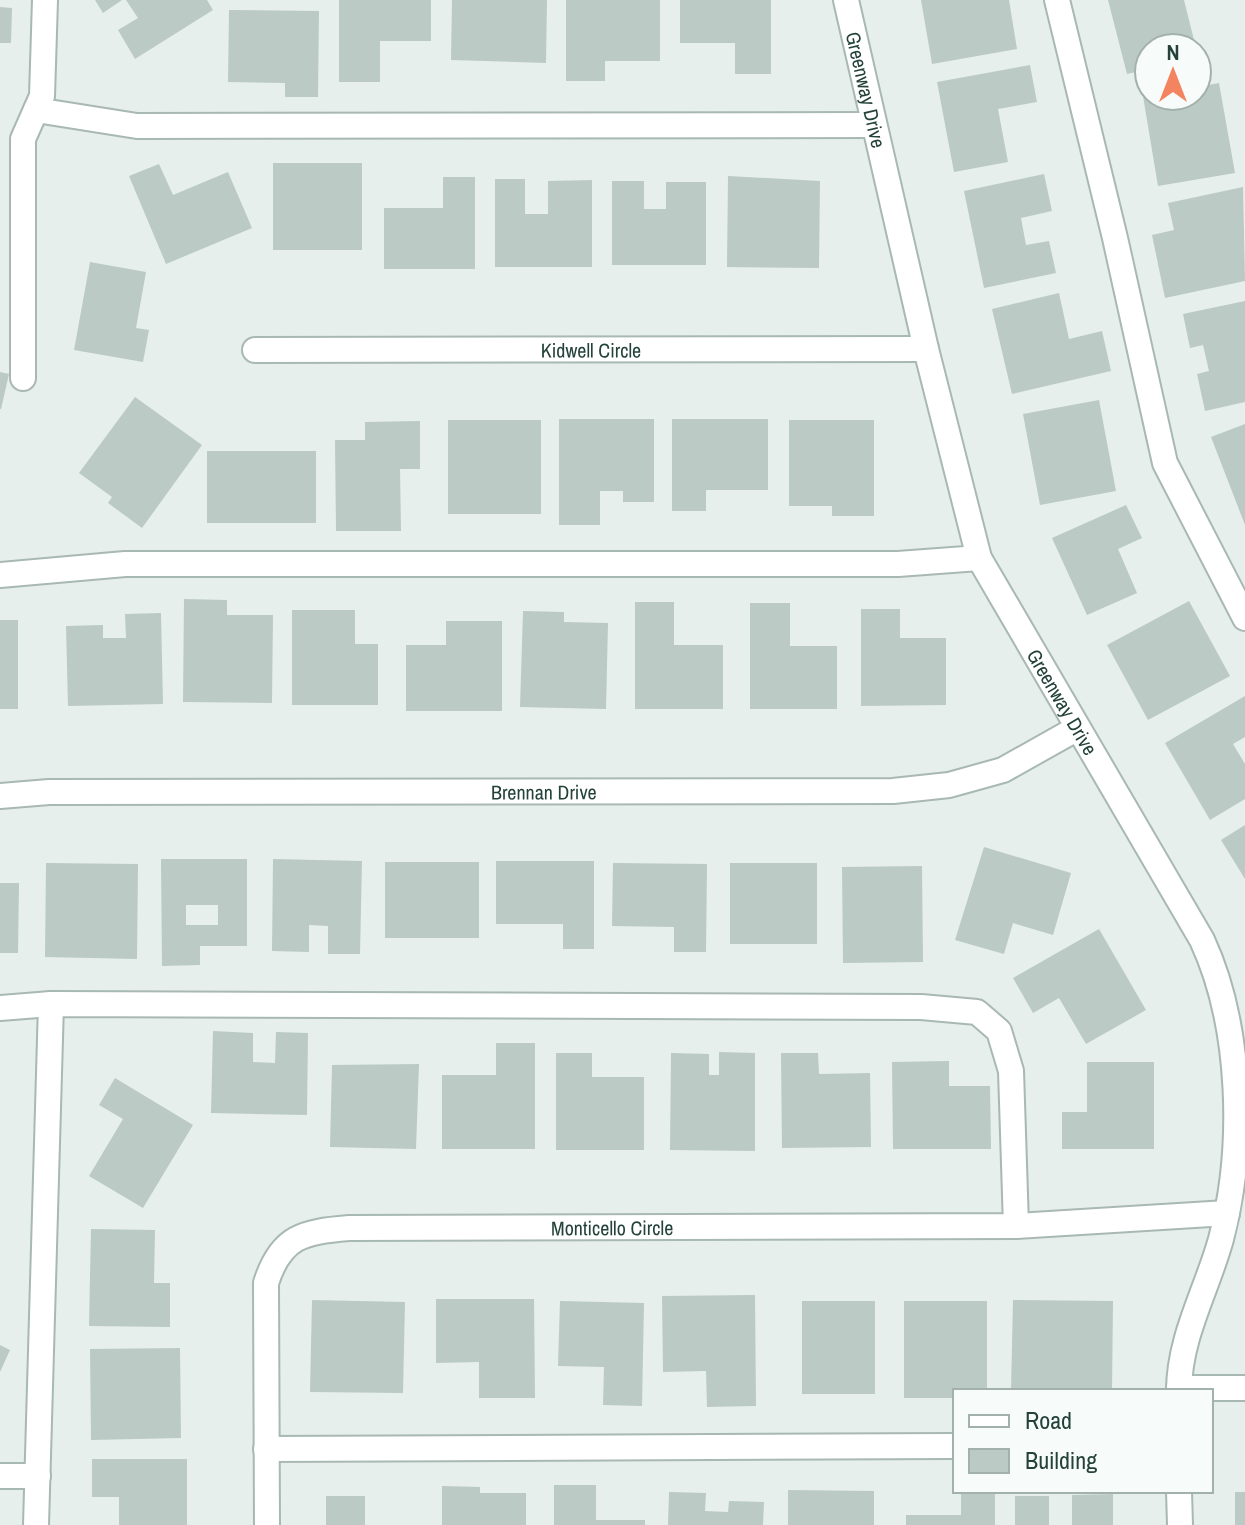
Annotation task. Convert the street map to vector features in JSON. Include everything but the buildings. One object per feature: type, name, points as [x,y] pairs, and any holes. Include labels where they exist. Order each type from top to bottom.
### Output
[{"type":"street","points":[[23,378],[23,139],[42,96],[45,0]]},
{"type":"street","name":"Greenway Drive","points":[[846,0],[926,349],[979,558],[1076,729],[1202,940],[1218,974],[1232,1029],[1234,1130],[1227,1213],[1187,1335],[1179,1389]]},
{"type":"street","points":[[1057,0],[1115,238],[1165,463],[1245,618]]},
{"type":"street","points":[[36,110],[137,126],[874,125]]},
{"type":"street","name":"Kidwell Circle","points":[[255,350],[926,349]]},
{"type":"street","points":[[0,575],[125,564],[898,564],[979,558]]},
{"type":"street","name":"Brennan Drive","points":[[0,796],[49,792],[893,791],[949,785],[1003,770],[1076,729]]},
{"type":"street","points":[[36,1525],[51,1004]]},
{"type":"street","points":[[0,1008],[51,1004],[905,1007],[977,1012],[999,1031],[1011,1071],[1016,1226]]},
{"type":"street","name":"Monticello Circle","points":[[267,1525],[266,1283],[273,1262],[291,1241],[309,1232],[349,1228],[1016,1226],[1227,1213]]},
{"type":"street","points":[[1212,1389],[1245,1388]]},
{"type":"street","points":[[266,1449],[953,1446]]},
{"type":"street","points":[[0,1476],[38,1476]]},
{"type":"street","points":[[1179,1493],[1180,1525]]}]
